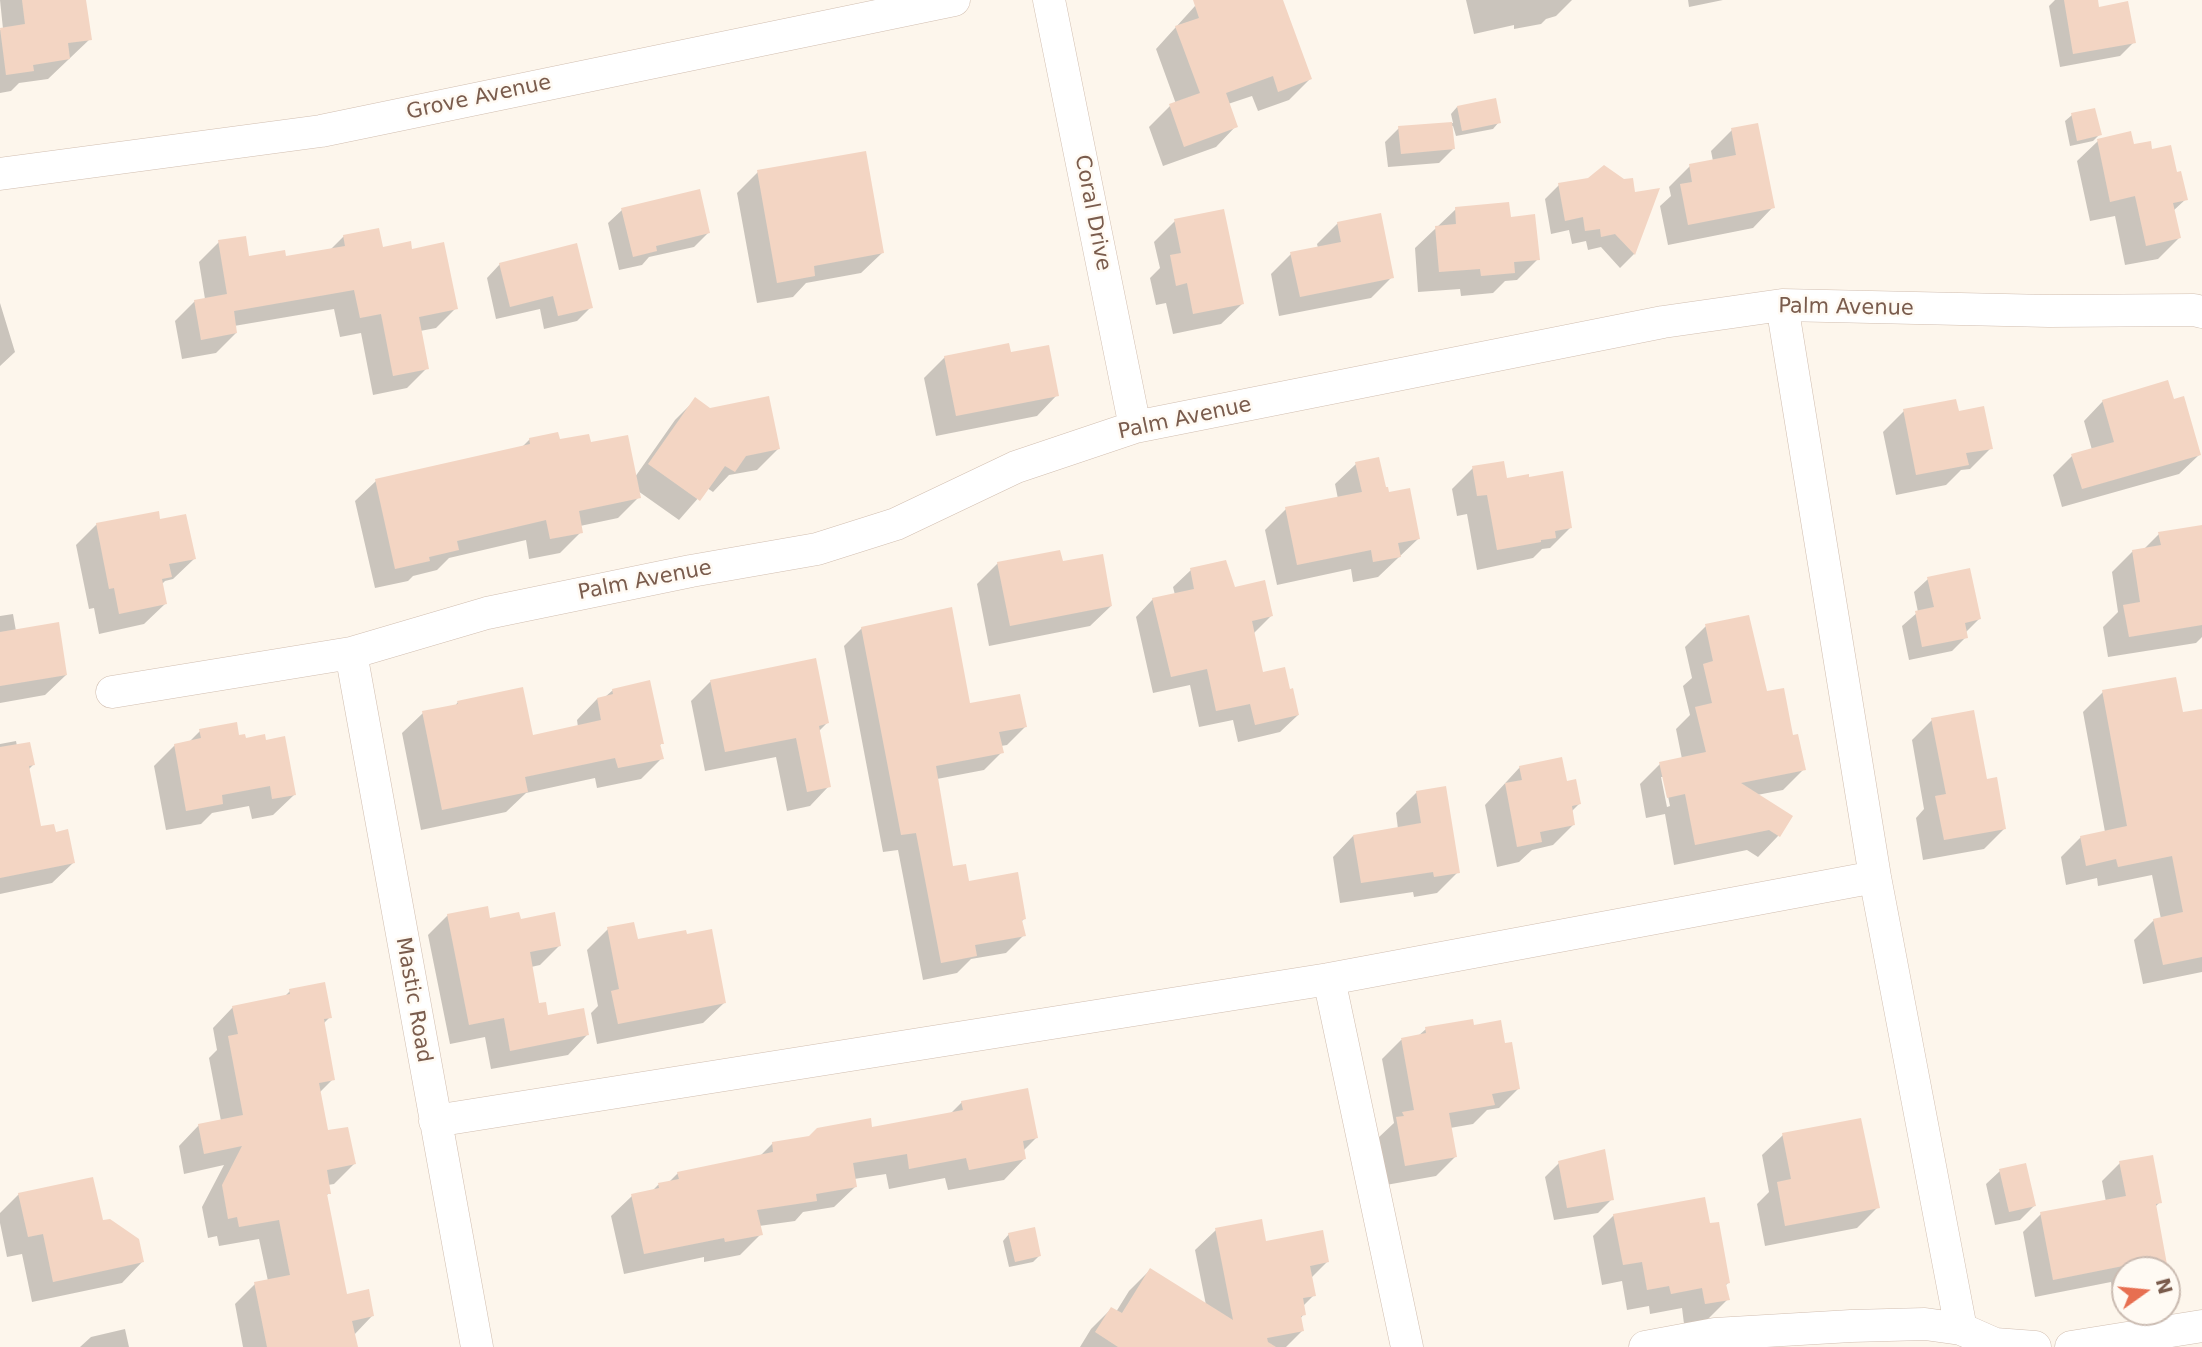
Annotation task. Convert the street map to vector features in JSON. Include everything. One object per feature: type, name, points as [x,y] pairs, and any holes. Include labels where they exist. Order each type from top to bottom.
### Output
[{"type":"street","name":"Grove Avenue","points":[[0,174],[321,131],[954,0]]},
{"type":"street","name":"Coral Drive","points":[[1049,0],[1135,427]]},
{"type":"street","name":"Palm Avenue","points":[[112,692],[351,653],[487,613],[691,571],[817,549],[896,524],[1016,467],[1135,427],[1663,322],[1782,305],[2202,312]]},
{"type":"street","points":[[1782,305],[1875,877],[1961,1329]]},
{"type":"street","name":"Mastic Road","points":[[351,653],[477,1347]]},
{"type":"street","points":[[435,1121],[1329,979],[1875,877]]},
{"type":"street","points":[[1329,979],[1407,1347]]},
{"type":"street","points":[[1645,1347],[1716,1334],[1925,1324],[1961,1329],[1995,1344],[2035,1347]]},
{"type":"street","points":[[2071,1347],[2202,1326]]},
{"type":"building","points":[[22,0],[86,0],[92,40],[68,43],[70,59],[33,65],[34,71],[6,75],[0,28],[25,24]]},
{"type":"building","points":[[1193,0],[1283,0],[1312,79],[1278,92],[1273,76],[1226,93],[1238,127],[1184,147],[1169,104],[1200,93],[1175,26],[1199,18]]},
{"type":"building","points":[[2064,0],[2098,0],[2099,7],[2128,1],[2136,43],[2073,54]]},
{"type":"building","points":[[1496,98],[1501,123],[1462,131],[1457,106]]},
{"type":"building","points":[[2095,108],[2102,135],[2077,141],[2071,113]]},
{"type":"building","points":[[1452,122],[1455,149],[1401,154],[1398,126]]},
{"type":"building","points":[[1758,123],[1775,208],[1688,225],[1680,184],[1692,182],[1689,164],[1736,155],[1731,128]]},
{"type":"building","points":[[2131,131],[2134,144],[2151,141],[2152,149],[2171,145],[2177,172],[2181,171],[2188,200],[2173,203],[2181,238],[2146,246],[2135,196],[2110,202],[2097,139]]},
{"type":"building","points":[[866,151],[884,253],[814,266],[815,276],[777,283],[757,170]]},
{"type":"building","points":[[1604,165],[1624,179],[1633,178],[1635,192],[1660,188],[1635,255],[1615,234],[1601,237],[1600,229],[1585,231],[1583,217],[1565,221],[1558,183],[1588,178]]},
{"type":"building","points":[[700,189],[710,233],[656,246],[657,251],[633,257],[621,208]]},
{"type":"building","points":[[1509,202],[1511,217],[1535,214],[1540,260],[1514,262],[1515,273],[1481,276],[1480,269],[1439,272],[1435,226],[1456,224],[1455,207]]},
{"type":"building","points":[[1224,209],[1244,304],[1193,314],[1187,283],[1176,286],[1170,255],[1181,253],[1174,219]]},
{"type":"building","points":[[1381,213],[1394,278],[1300,297],[1290,252],[1341,242],[1337,222]]},
{"type":"building","points":[[379,228],[383,247],[411,241],[412,249],[444,242],[458,309],[419,317],[429,369],[393,376],[381,314],[360,318],[354,290],[234,311],[237,333],[201,340],[194,300],[227,294],[218,240],[246,236],[249,256],[285,250],[286,256],[345,246],[343,235]]},
{"type":"building","points":[[577,243],[593,308],[558,316],[553,296],[510,307],[499,263]]},
{"type":"building","points":[[1009,343],[1011,352],[1049,345],[1059,396],[956,416],[944,356]]},
{"type":"building","points":[[2168,380],[2174,399],[2184,396],[2201,455],[2082,489],[2071,454],[2114,442],[2102,400]]},
{"type":"building","points":[[769,396],[780,449],[746,456],[735,472],[725,466],[700,501],[648,464],[695,397],[710,408]]},
{"type":"building","points":[[1956,399],[1959,411],[1984,406],[1993,449],[1966,453],[1969,465],[1916,475],[1903,409]]},
{"type":"building","points":[[558,432],[560,439],[589,434],[591,442],[628,435],[641,498],[579,511],[583,533],[550,539],[546,520],[457,541],[459,550],[429,557],[430,561],[395,569],[375,479],[530,444],[529,438]]},
{"type":"building","points":[[1379,457],[1389,492],[1410,488],[1420,539],[1398,543],[1401,557],[1373,562],[1371,550],[1297,565],[1285,507],[1362,492],[1355,462]]},
{"type":"building","points":[[1504,461],[1507,478],[1563,471],[1572,528],[1555,531],[1556,538],[1497,550],[1487,495],[1477,496],[1472,466]]},
{"type":"building","points":[[159,511],[160,519],[186,514],[196,559],[169,564],[172,577],[162,579],[167,604],[119,614],[114,588],[109,589],[96,523]]},
{"type":"building","points":[[2202,525],[2202,625],[2129,637],[2123,605],[2140,602],[2132,550],[2161,545],[2158,532]]},
{"type":"building","points":[[1060,550],[1063,561],[1103,554],[1112,606],[1010,626],[997,562]]},
{"type":"building","points":[[1226,560],[1235,587],[1265,580],[1273,616],[1252,621],[1263,672],[1285,667],[1299,715],[1255,725],[1250,704],[1216,711],[1207,669],[1171,677],[1152,598],[1194,589],[1190,568]]},
{"type":"building","points":[[1970,568],[1981,619],[1965,623],[1968,638],[1922,647],[1915,611],[1934,607],[1927,577]]},
{"type":"building","points":[[952,607],[970,703],[1020,694],[1027,727],[999,732],[1004,753],[936,766],[953,866],[966,864],[969,881],[1018,872],[1026,919],[1022,920],[1026,936],[975,945],[977,956],[941,963],[916,833],[901,835],[861,627]]},
{"type":"building","points":[[1749,615],[1767,691],[1784,688],[1793,735],[1798,734],[1806,770],[1741,783],[1793,816],[1780,837],[1769,830],[1695,845],[1685,794],[1667,798],[1659,762],[1706,752],[1695,707],[1712,703],[1703,664],[1713,661],[1705,624]]},
{"type":"building","points":[[59,622],[67,675],[0,686],[0,632]]},
{"type":"building","points":[[816,658],[829,723],[819,726],[831,787],[807,792],[796,738],[725,752],[710,680]]},
{"type":"building","points":[[2176,677],[2183,712],[2202,709],[2202,957],[2163,965],[2153,919],[2183,912],[2172,856],[2118,867],[2116,859],[2086,866],[2080,836],[2127,826],[2102,690]]},
{"type":"building","points":[[650,680],[664,744],[660,744],[664,759],[618,768],[615,758],[525,777],[528,792],[442,810],[422,711],[523,687],[533,735],[601,720],[597,698],[613,694],[612,689]]},
{"type":"building","points":[[1974,710],[1987,779],[1997,777],[2006,829],[1944,840],[1935,796],[1946,794],[1931,718]]},
{"type":"building","points":[[237,722],[239,735],[245,734],[246,738],[265,734],[266,740],[285,736],[296,795],[272,799],[270,786],[222,795],[223,804],[186,811],[174,744],[201,738],[199,729]]},
{"type":"building","points":[[30,742],[35,765],[29,766],[41,826],[54,824],[56,832],[68,829],[75,863],[0,878],[0,747]]},
{"type":"building","points":[[1562,757],[1567,781],[1576,779],[1581,804],[1572,806],[1575,825],[1540,832],[1542,842],[1517,847],[1505,783],[1522,780],[1519,766]]},
{"type":"building","points":[[1446,786],[1460,873],[1434,877],[1433,872],[1361,883],[1353,835],[1421,823],[1416,791]]},
{"type":"building","points":[[488,906],[490,918],[519,912],[521,919],[555,912],[561,946],[530,952],[539,1003],[546,1002],[548,1015],[584,1008],[589,1035],[510,1051],[504,1018],[469,1025],[447,914]]},
{"type":"building","points":[[634,922],[638,939],[686,930],[687,934],[712,929],[726,1003],[618,1024],[611,991],[619,989],[607,927]]},
{"type":"building","points":[[325,982],[332,1018],[324,1019],[335,1080],[319,1083],[328,1130],[348,1127],[356,1164],[327,1170],[331,1194],[327,1194],[347,1294],[369,1289],[374,1316],[352,1321],[358,1347],[267,1347],[254,1282],[290,1275],[279,1220],[239,1227],[237,1217],[228,1219],[222,1185],[242,1146],[204,1154],[198,1124],[243,1115],[228,1036],[238,1034],[232,1006],[290,994],[289,989]]},
{"type":"building","points":[[1473,1019],[1474,1025],[1501,1020],[1505,1043],[1512,1042],[1520,1089],[1492,1094],[1495,1105],[1449,1113],[1457,1157],[1405,1166],[1396,1117],[1404,1116],[1402,1112],[1414,1110],[1401,1038],[1426,1033],[1425,1027]]},
{"type":"building","points":[[1028,1088],[1038,1138],[1023,1141],[1026,1159],[969,1170],[966,1158],[909,1169],[907,1154],[853,1163],[857,1187],[816,1194],[817,1201],[757,1210],[763,1235],[725,1242],[724,1238],[644,1254],[631,1194],[659,1188],[658,1183],[679,1179],[677,1172],[773,1152],[772,1142],[809,1136],[817,1128],[871,1118],[872,1127],[963,1110],[961,1101]]},
{"type":"building","points":[[1861,1118],[1880,1208],[1785,1226],[1777,1182],[1791,1179],[1782,1133]]},
{"type":"building","points":[[1605,1149],[1614,1200],[1567,1208],[1558,1161]]},
{"type":"building","points":[[2153,1155],[2162,1203],[2156,1204],[2165,1256],[2111,1256],[2111,1268],[2053,1280],[2040,1212],[2126,1196],[2119,1161]]},
{"type":"building","points":[[2026,1163],[2036,1206],[2009,1212],[1999,1169]]},
{"type":"building","points":[[93,1177],[103,1220],[110,1219],[139,1239],[144,1262],[53,1282],[43,1234],[28,1237],[18,1193]]},
{"type":"building","points":[[1705,1197],[1710,1223],[1719,1222],[1730,1283],[1726,1284],[1730,1300],[1705,1304],[1702,1288],[1671,1294],[1669,1286],[1647,1290],[1642,1262],[1623,1265],[1613,1214]]},
{"type":"building","points":[[1262,1219],[1266,1241],[1323,1230],[1329,1262],[1310,1266],[1316,1296],[1303,1298],[1306,1315],[1301,1316],[1304,1331],[1267,1338],[1268,1342],[1276,1347],[1118,1347],[1095,1332],[1111,1307],[1122,1313],[1150,1268],[1233,1320],[1215,1228]]},
{"type":"building","points":[[1035,1227],[1041,1256],[1015,1262],[1008,1233]]}]
